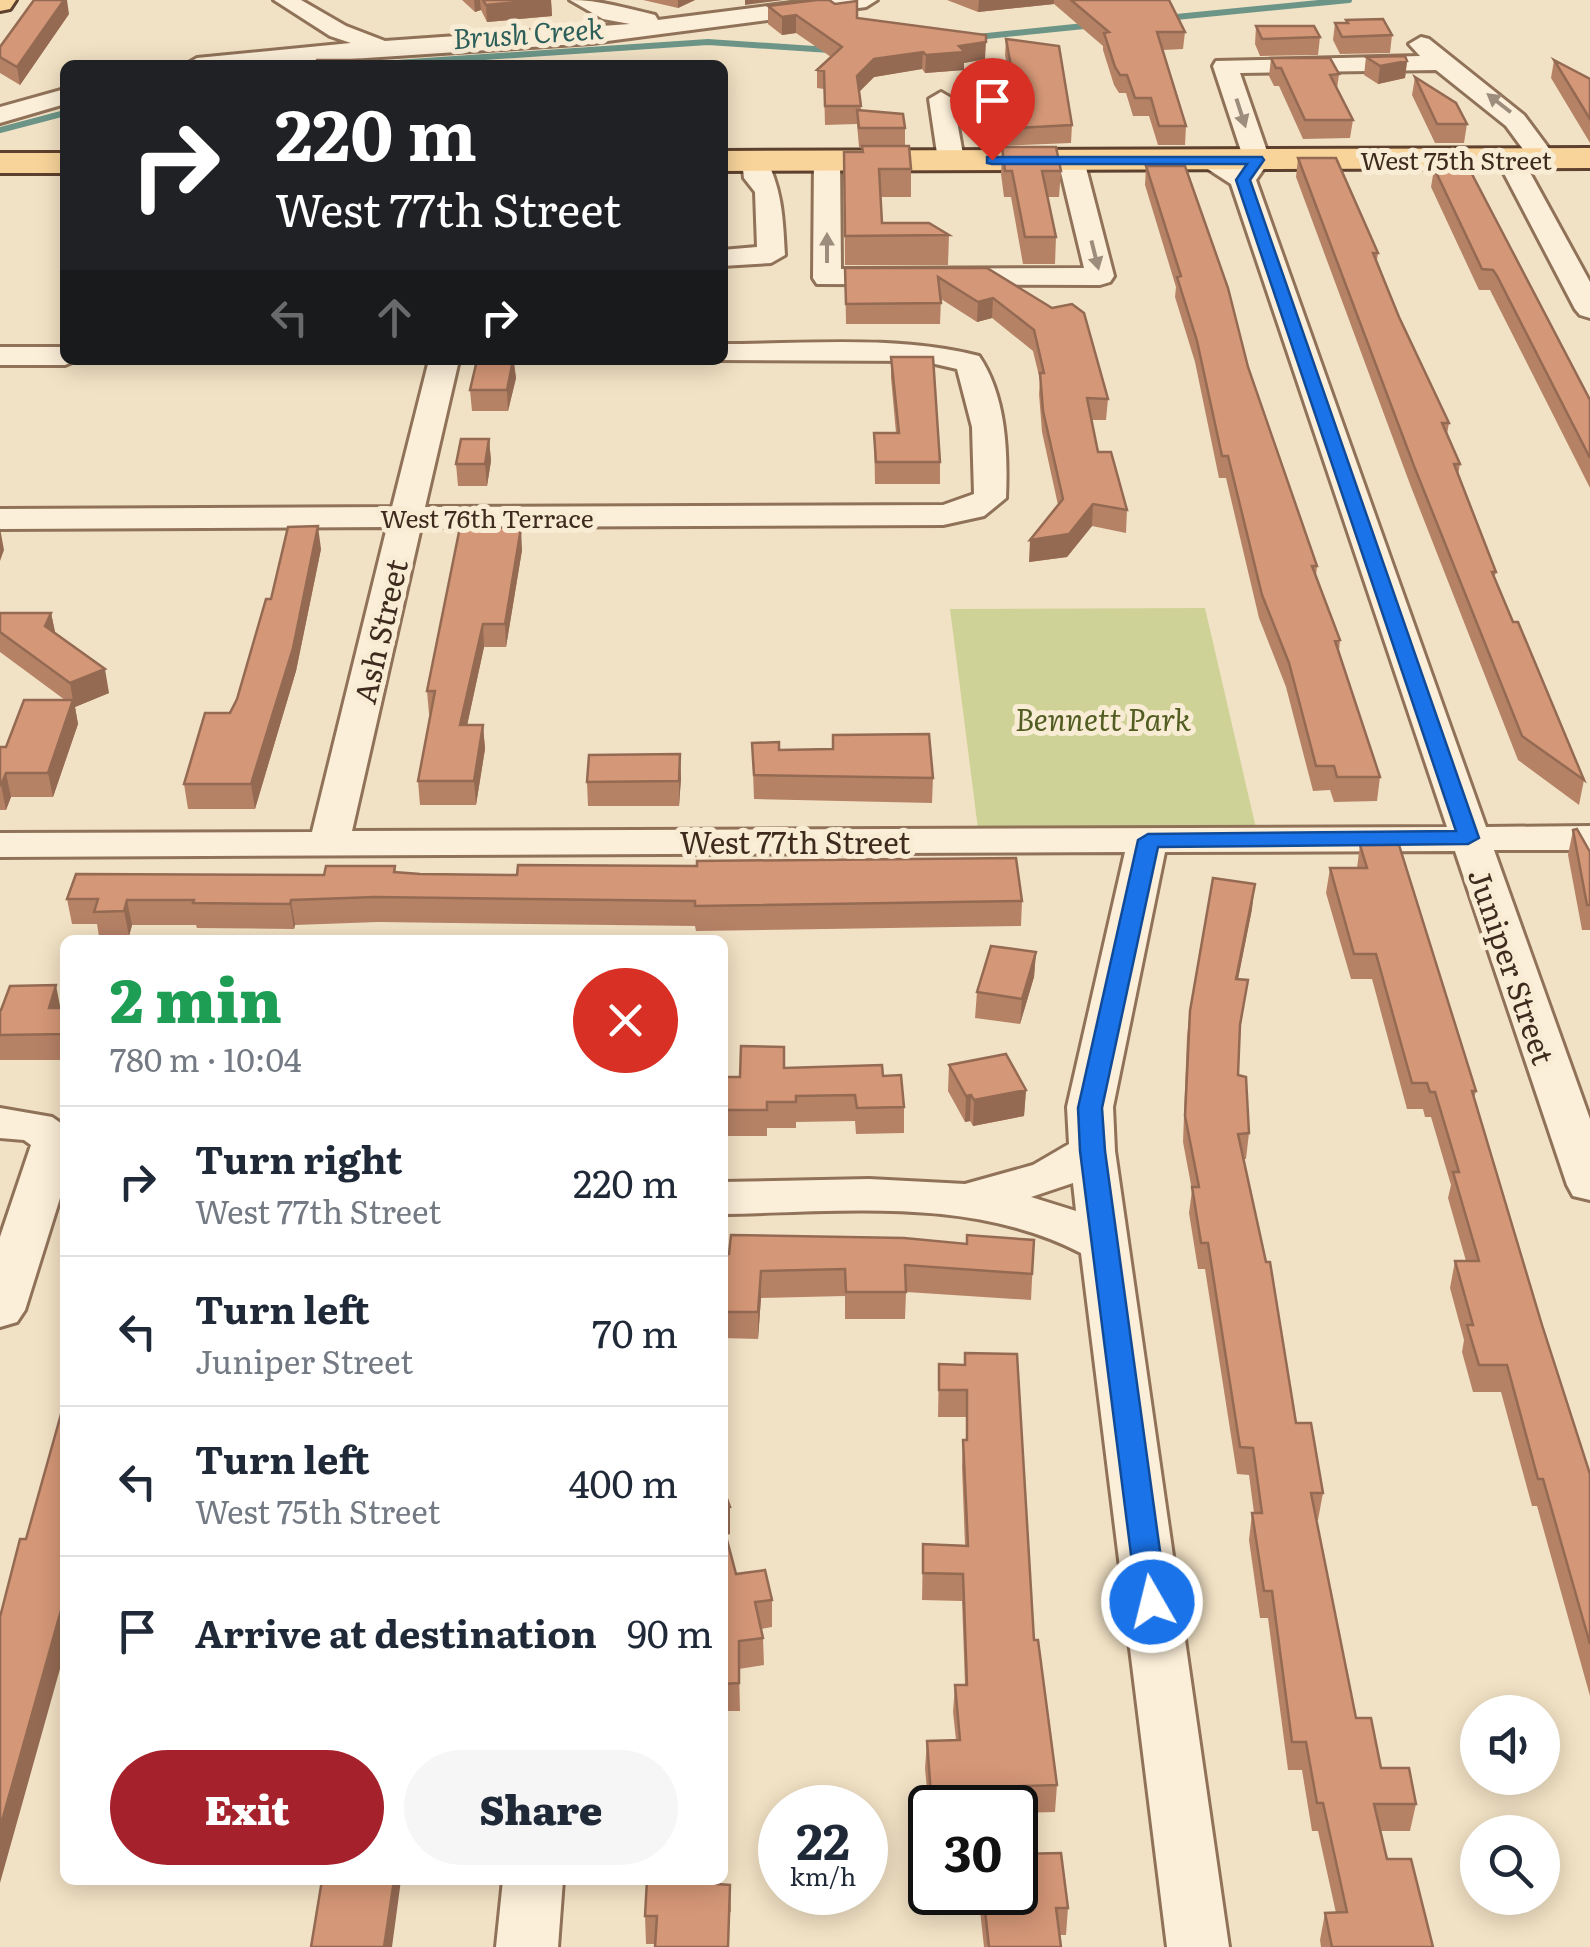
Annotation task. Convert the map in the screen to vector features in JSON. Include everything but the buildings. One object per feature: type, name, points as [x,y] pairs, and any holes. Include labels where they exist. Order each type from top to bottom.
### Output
[{"type":"main road","name":"West 75th Street","points":[[745,167],[827,160],[1207,160],[1250,170],[1590,158]]},
{"type":"street","points":[[285,0],[338,31],[403,48]]},
{"type":"street","points":[[581,0],[607,24]]},
{"type":"street","points":[[245,60],[403,48],[607,24],[680,25],[866,0]]},
{"type":"street","points":[[322,52],[337,38],[338,31]]},
{"type":"street","points":[[1412,34],[1440,63],[1514,114],[1543,158]]},
{"type":"street","name":"Juniper Street","points":[[1440,63],[1225,66],[1250,170],[1468,838],[1548,1067],[1586,1156]]},
{"type":"street","points":[[0,105],[60,97]]},
{"type":"street","points":[[0,115],[60,97]]},
{"type":"street","points":[[941,100],[952,160]]},
{"type":"street","points":[[1509,158],[1590,309]]},
{"type":"street","points":[[827,160],[827,278],[1100,276],[1072,160]]},
{"type":"street","points":[[728,258],[771,255],[768,191],[745,167]]},
{"type":"street","points":[[728,234],[770,233]]},
{"type":"street","name":"West 76th Terrace","points":[[0,518],[943,514],[972,508],[990,498],[992,480],[979,376],[968,362],[948,355],[728,353]]},
{"type":"street","points":[[0,356],[60,356]]},
{"type":"street","name":"Ash Street","points":[[329,843],[443,365]]},
{"type":"street","name":"West 77th Street","points":[[0,845],[1590,838]]},
{"type":"street","points":[[1148,840],[1090,1108],[1092,1151],[1198,1947]]},
{"type":"street","points":[[1548,1067],[1590,1081]]},
{"type":"street","points":[[0,1310],[55,1141],[18,1125]]},
{"type":"street","points":[[966,1198],[1049,1176],[1092,1151]]},
{"type":"street","points":[[728,1198],[966,1198],[1033,1211],[1078,1228],[1104,1244]]},
{"type":"street","points":[[527,1947],[533,1885]]},
{"type":"green space","name":"Bennett Park","points":[[1205,608],[1256,828],[978,829],[950,609]]},
{"type":"waterway","name":"Brush Creek","points":[[1166,18],[1349,0]]},
{"type":"waterway","name":"Brush Creek","points":[[977,37],[1094,25]]},
{"type":"waterway","name":"Brush Creek","points":[[441,60],[708,42],[830,50]]},
{"type":"waterway","name":"Brush Creek","points":[[0,130],[60,114]]},
{"type":"route","points":[[992,160],[1257,160],[1243,180],[1468,838],[1148,840],[1090,1108],[1092,1151],[1152,1602]]}]
